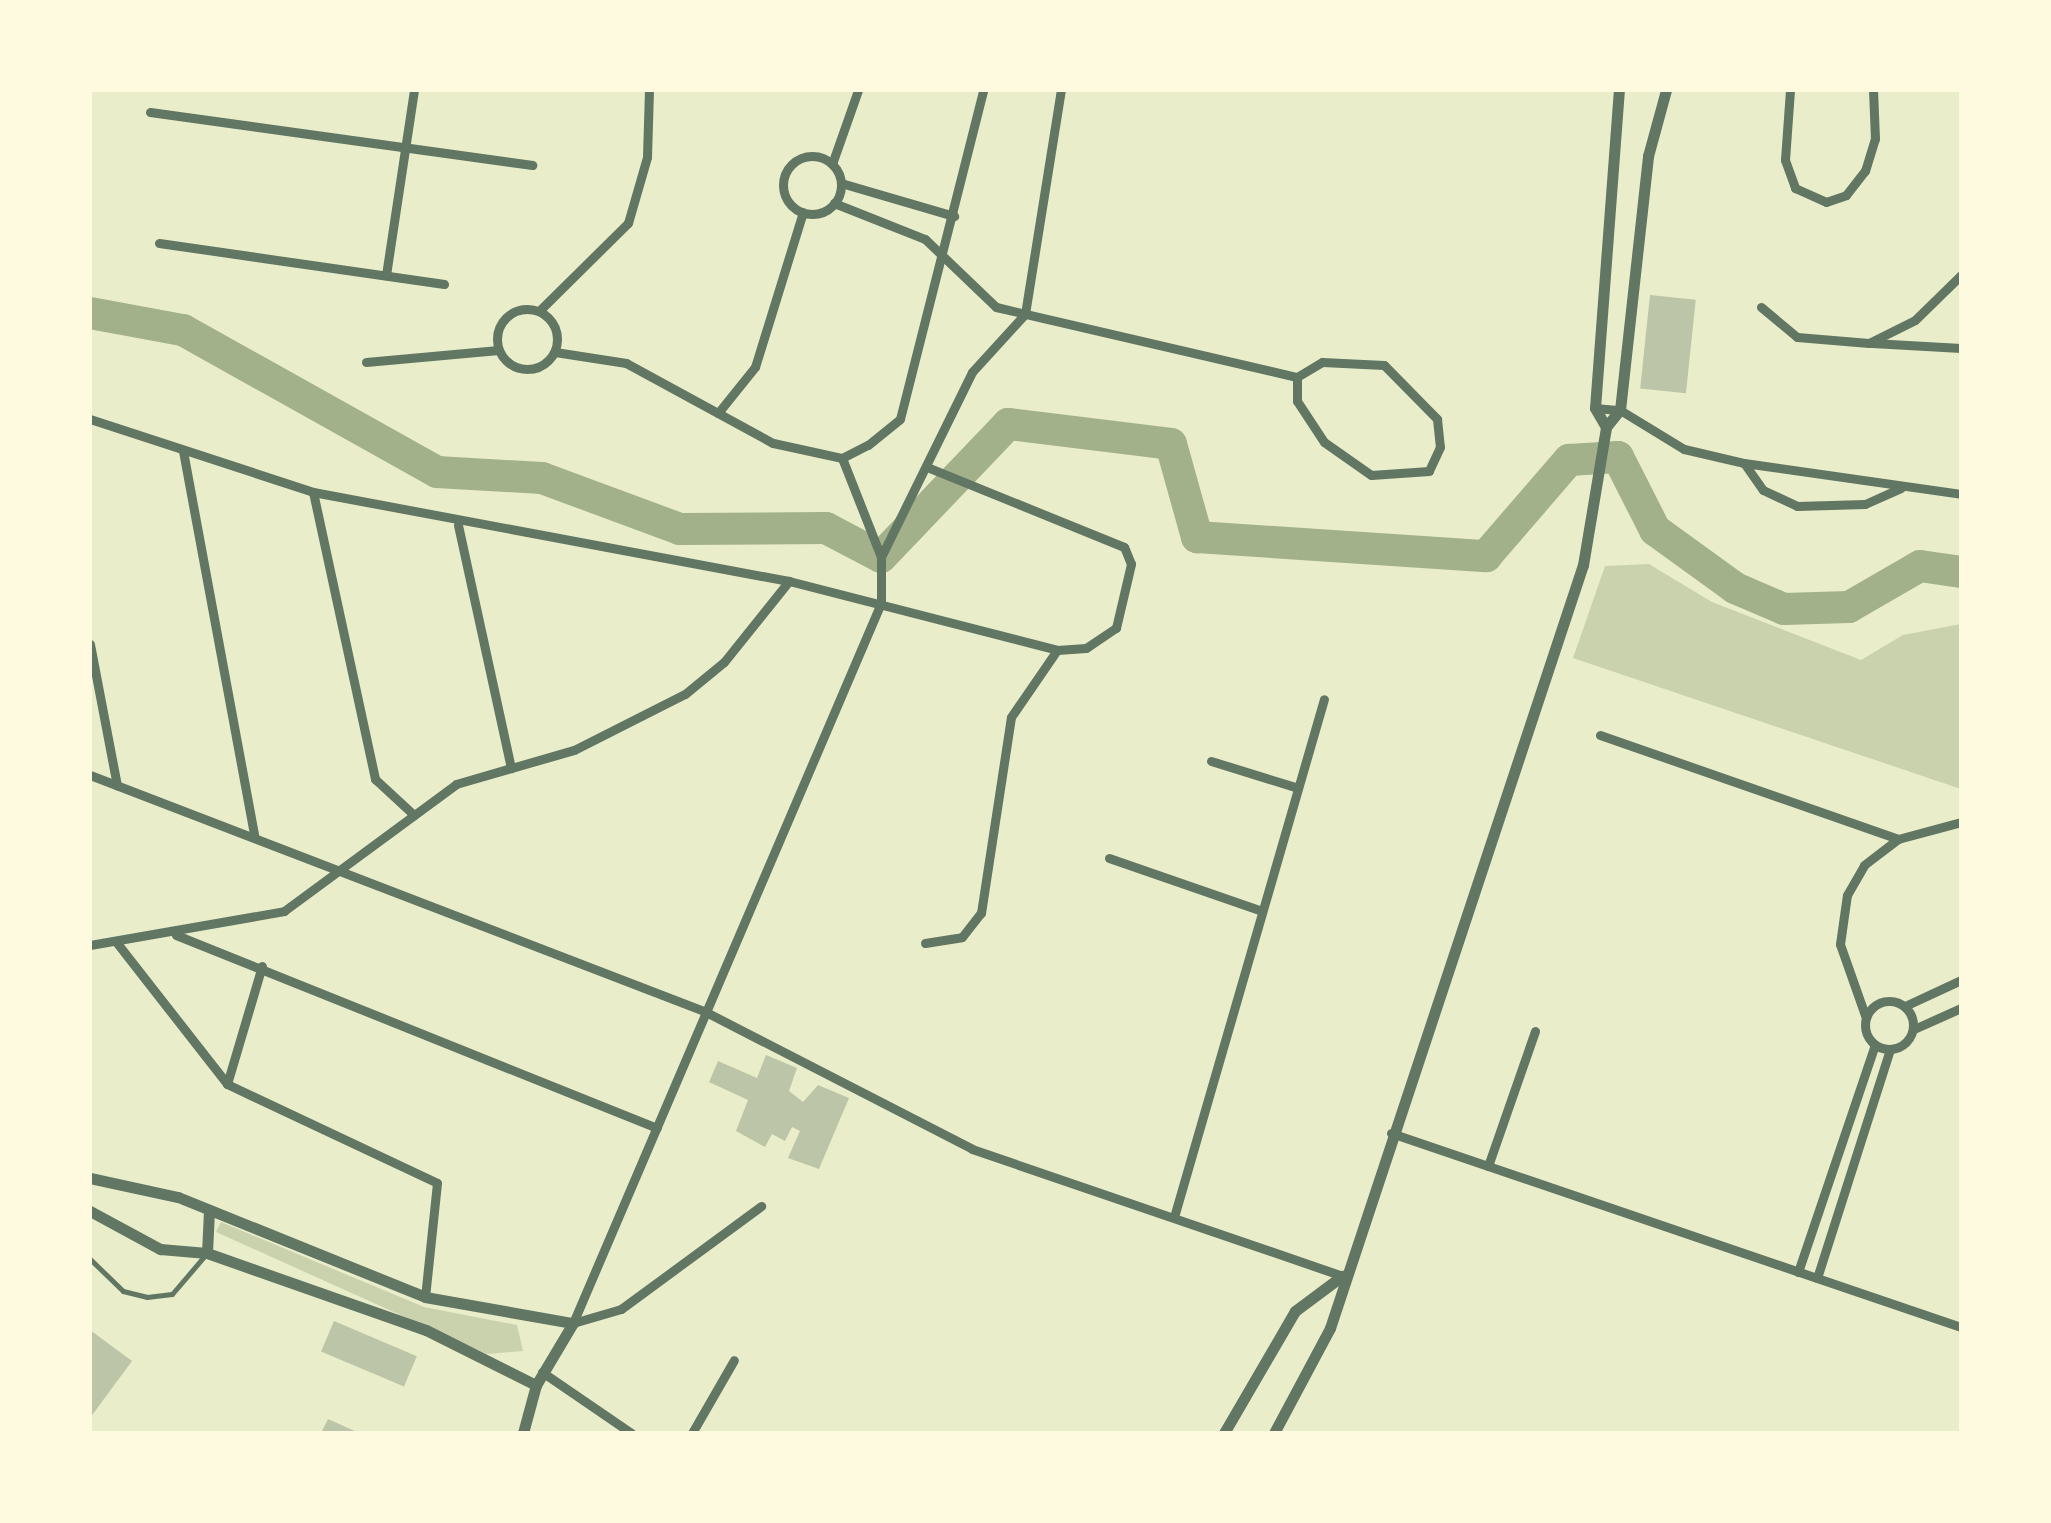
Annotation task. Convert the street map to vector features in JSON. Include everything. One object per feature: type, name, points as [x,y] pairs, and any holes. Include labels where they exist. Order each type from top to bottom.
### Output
[{"type":"street","points":[[386,275],[414,90]]},
{"type":"street","points":[[498,350],[510,314],[540,311],[628,223],[647,158],[649,90]]},
{"type":"street","points":[[834,203],[841,183],[832,164],[858,90]]},
{"type":"street","points":[[366,362],[498,350],[531,370],[555,352],[626,363],[773,443],[842,458],[900,419],[983,90]]},
{"type":"street","points":[[882,557],[972,372],[1025,314],[1061,90]]},
{"type":"street","points":[[1605,434],[1595,408],[1619,90]]},
{"type":"street","points":[[1274,1433],[1330,1328],[1342,1276],[1583,565],[1605,434],[1620,410],[1648,156],[1666,90]]},
{"type":"street","points":[[1790,90],[1785,160],[1795,188],[1826,202],[1846,195],[1865,171],[1875,139],[1873,90]]},
{"type":"street","points":[[150,112],[532,165]]},
{"type":"street","points":[[803,212],[787,200],[786,170],[802,157],[832,164]]},
{"type":"street","points":[[841,183],[954,216]]},
{"type":"street","points":[[803,212],[834,203],[925,239],[972,292],[1025,314],[1298,377],[1322,362],[1361,359],[1409,382],[1437,419],[1440,447],[1429,470],[1371,475],[1324,442],[1297,402],[1298,377]]},
{"type":"street","points":[[718,413],[754,368],[803,212]]},
{"type":"street","points":[[158,243],[444,284]]},
{"type":"street","points":[[1870,343],[1915,320],[1961,276]]},
{"type":"street","points":[[1761,307],[1797,338],[1961,348]]},
{"type":"street","points":[[540,311],[557,333],[555,352]]},
{"type":"street","points":[[1595,408],[1620,410],[1684,449],[1744,464],[1961,494]]},
{"type":"street","points":[[90,418],[314,492],[458,526],[789,580],[1057,650],[1086,648],[1116,628],[1131,564],[1124,546],[927,466]]},
{"type":"street","points":[[183,450],[254,835]]},
{"type":"street","points":[[524,1433],[542,1372],[573,1324],[882,602],[882,557],[842,458]]},
{"type":"street","points":[[1744,464],[1763,490],[1797,506],[1865,504],[1902,487]]},
{"type":"street","points":[[314,492],[375,779],[414,814]]},
{"type":"street","points":[[458,526],[511,768]]},
{"type":"street","points":[[90,946],[284,911],[456,784],[574,750],[684,694],[724,662],[789,580]]},
{"type":"street","points":[[90,644],[118,785]]},
{"type":"street","points":[[925,942],[962,937],[981,913],[1011,716],[1057,650]]},
{"type":"street","points":[[1174,1217],[1324,699]]},
{"type":"street","points":[[1600,735],[1898,838],[1961,822]]},
{"type":"street","points":[[1211,761],[1298,788]]},
{"type":"street","points":[[90,775],[424,896],[704,1011],[972,1149],[1342,1276]]},
{"type":"street","points":[[1798,1272],[1876,1045],[1840,944],[1847,894],[1898,838]]},
{"type":"street","points":[[1109,858],[1262,911]]},
{"type":"street","points":[[173,934],[262,966],[657,1128]]},
{"type":"street","points":[[117,943],[228,1084],[436,1183],[426,1297]]},
{"type":"street","points":[[228,1084],[262,966]]},
{"type":"street","points":[[1854,987],[1878,1003],[1905,1006],[1961,980]]},
{"type":"street","points":[[1866,1018],[1878,1003]]},
{"type":"street","points":[[1905,1006],[1914,1028]]},
{"type":"street","points":[[1817,1278],[1890,1049],[1914,1028],[1961,1008]]},
{"type":"street","points":[[1488,1166],[1535,1031]]},
{"type":"street","points":[[1876,1045],[1890,1049]]},
{"type":"street","points":[[1391,1133],[1961,1327]]},
{"type":"street","points":[[1843,1139],[1860,1145]]},
{"type":"street","points":[[90,1178],[209,1210],[426,1297],[573,1324],[621,1309],[762,1206]]},
{"type":"street","points":[[90,1190],[114,1184]]},
{"type":"street","points":[[207,1253],[209,1210]]},
{"type":"street","points":[[90,1211],[160,1249],[207,1253],[426,1330],[536,1386]]},
{"type":"street","points":[[1818,1213],[1836,1219]]},
{"type":"street","points":[[1224,1433],[1295,1311],[1342,1276]]},
{"type":"street","points":[[692,1433],[734,1360]]},
{"type":"street","points":[[542,1372],[630,1433]]},
{"type":"lane","points":[[90,1259],[123,1291],[147,1297],[172,1294],[207,1253]]},
{"type":"green space","points":[[1649,564],[1712,602],[1861,660],[1903,635],[1961,624],[1961,789],[1573,658],[1605,566]]},
{"type":"green space","points":[[221,1222],[424,1307],[517,1325],[523,1351],[487,1354],[216,1232]]},
{"type":"building","points":[[1650,295],[1696,300],[1686,393],[1640,388]]},
{"type":"building","points":[[766,1055],[797,1068],[789,1091],[803,1102],[818,1085],[849,1098],[819,1169],[788,1158],[800,1131],[792,1127],[785,1141],[772,1134],[765,1147],[736,1131],[748,1100],[709,1082],[718,1061],[757,1078]]},
{"type":"building","points":[[334,1321],[417,1356],[404,1387],[321,1351]]},
{"type":"building","points":[[90,1330],[132,1361],[90,1418]]},
{"type":"building","points":[[328,1419],[359,1433],[321,1433]]},
{"type":"waterway","points":[[90,313],[183,330],[437,472],[542,478],[680,529],[826,528],[881,557],[1008,424],[1171,444],[1197,537],[1486,556],[1569,460],[1618,457],[1655,530],[1735,588],[1784,609],[1849,607],[1920,566],[1961,572]]}]
